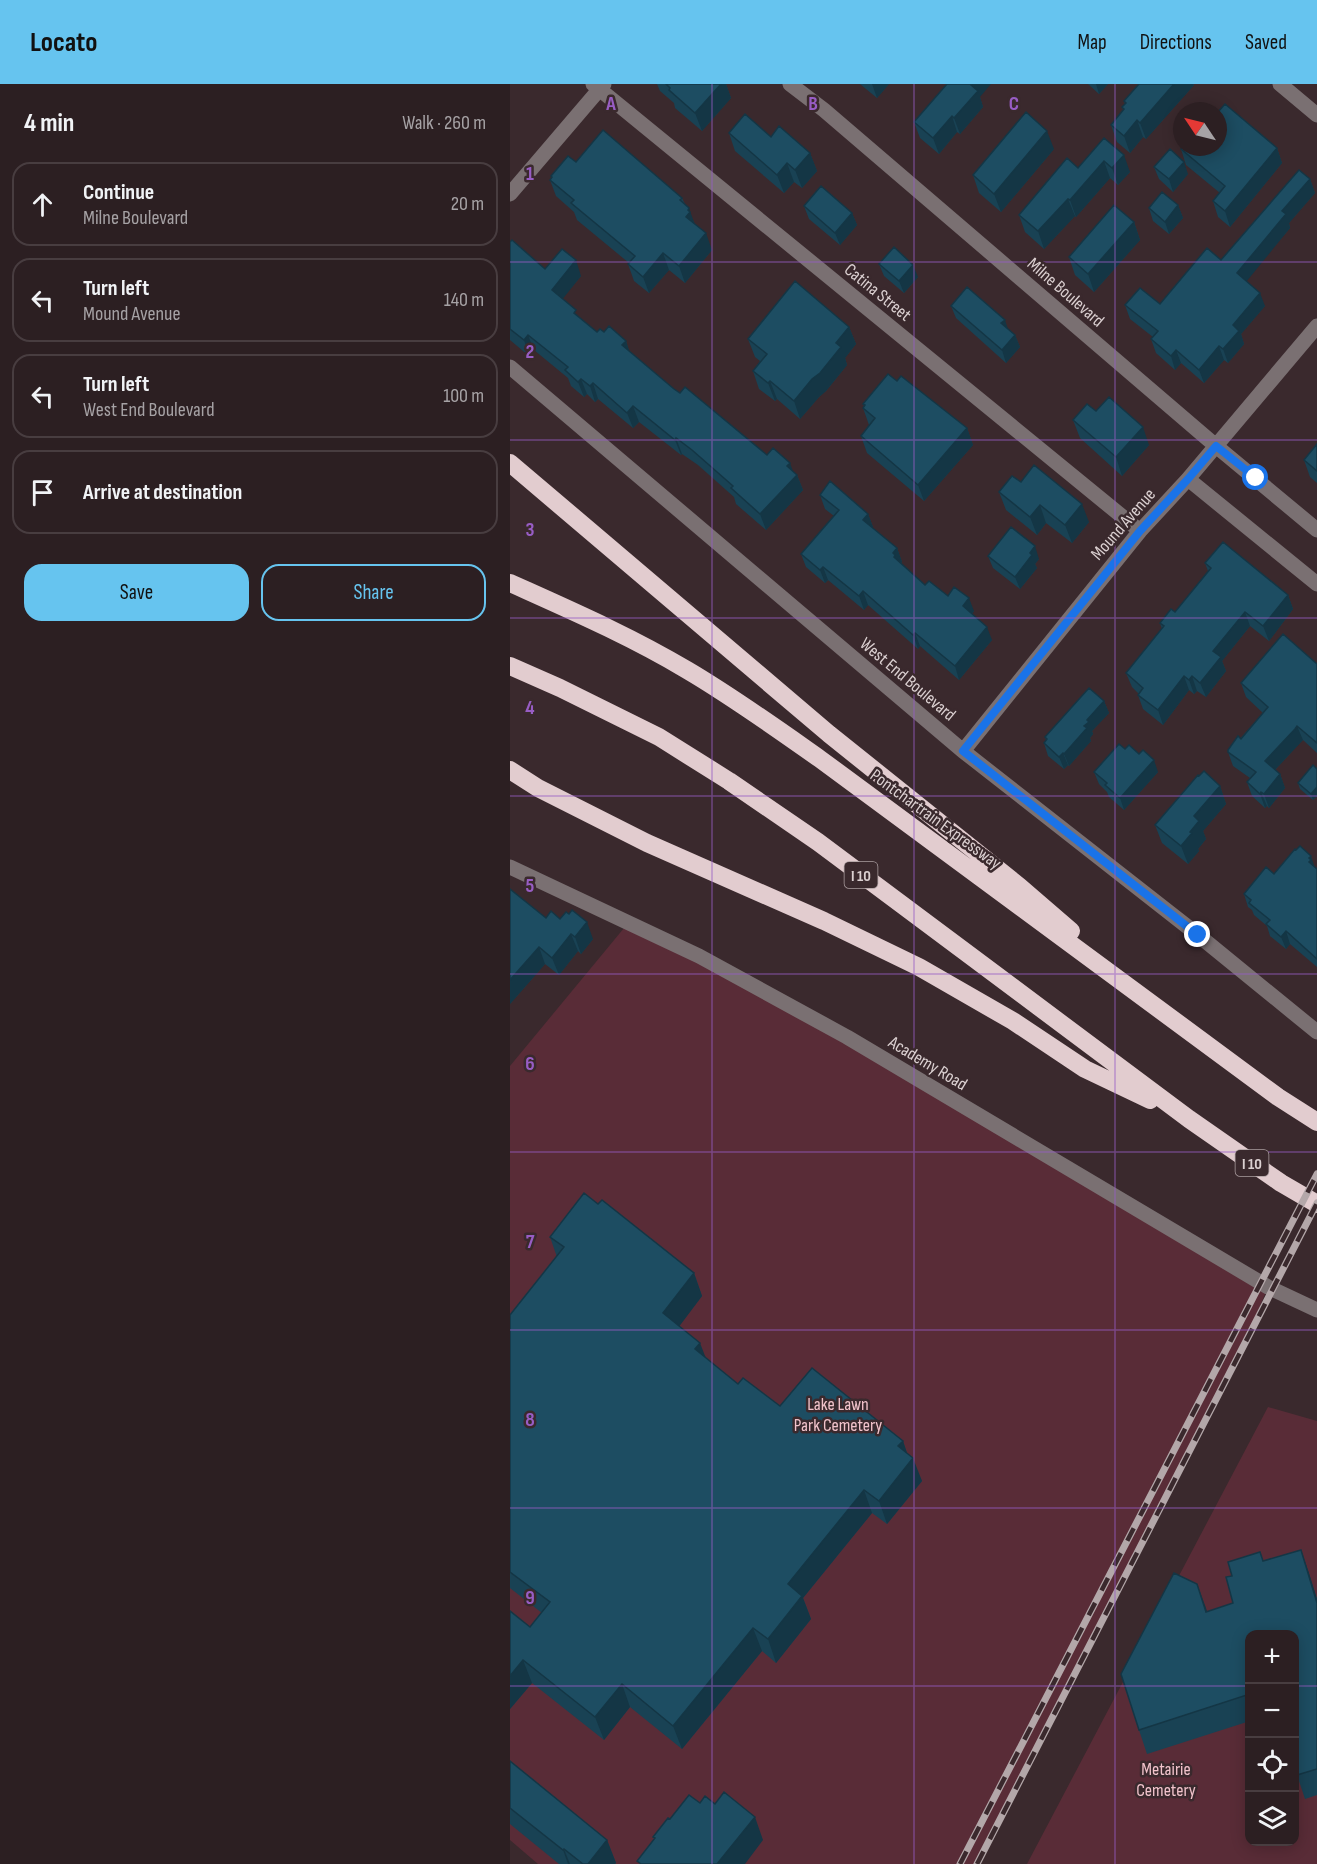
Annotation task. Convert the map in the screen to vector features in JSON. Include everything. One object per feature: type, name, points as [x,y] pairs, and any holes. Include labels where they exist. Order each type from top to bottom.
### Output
[{"type":"highway","points":[[510,463],[829,734],[1020,886],[1167,1016]]},
{"type":"highway","name":"Pontchartrain Expressway","points":[[510,583],[601,624],[687,669],[752,711],[1278,1097],[1317,1122]]},
{"type":"highway","name":"I 10","points":[[510,666],[658,737],[729,781],[827,849],[1189,1119],[1317,1204]]},
{"type":"highway","points":[[510,770],[538,788],[647,843],[824,921],[919,967],[1013,1021],[1085,1069],[1189,1119]]},
{"type":"street","name":"Milne Boulevard","points":[[790,84],[824,110],[1317,530]]},
{"type":"street","points":[[1280,84],[1317,115]]},
{"type":"street","points":[[510,194],[599,86]]},
{"type":"street","name":"Catina Street","points":[[599,86],[1140,531]]},
{"type":"street","name":"Mound Avenue","points":[[963,751],[1140,531],[1188,479],[1317,326]]},
{"type":"street","name":"West End Boulevard","points":[[510,368],[963,751],[1198,935],[1317,1032]]},
{"type":"street","points":[[1188,479],[1317,584]]},
{"type":"street","name":"Academy Road","points":[[510,867],[699,956],[847,1037],[1268,1287],[1317,1310]]},
{"type":"green space","name":"Lake Lawn Park Cemetery","points":[[629,922],[699,956],[1268,1287],[1244,1344],[977,1864],[538,1864],[510,1840],[510,1066]]},
{"type":"green space","name":"Metairie Cemetery","points":[[1268,1407],[1317,1421],[1317,1864],[1027,1864]]},
{"type":"building","points":[[666,84],[721,84],[695,113],[669,90]]},
{"type":"building","points":[[947,84],[972,84],[978,91],[933,138],[914,122]]},
{"type":"building","points":[[1139,84],[1174,84],[1140,123],[1137,120],[1124,136],[1111,125],[1124,109],[1122,107],[1126,103],[1124,101]]},
{"type":"building","points":[[1227,106],[1277,148],[1225,211],[1213,201],[1225,186],[1189,156],[1227,156]]},
{"type":"building","points":[[1026,112],[1047,131],[994,194],[973,175]]},
{"type":"building","points":[[745,114],[771,137],[779,126],[810,153],[795,170],[787,163],[777,175],[729,133]]},
{"type":"building","points":[[603,130],[682,198],[680,200],[690,212],[686,217],[706,233],[679,266],[663,253],[643,277],[628,264],[635,256],[571,203],[574,200],[550,180],[568,156],[576,162]]},
{"type":"building","points":[[1104,138],[1124,155],[1112,168],[1104,161],[1070,200],[1068,199],[1038,231],[1019,215],[1067,158],[1078,168]]},
{"type":"building","points":[[1170,149],[1173,156],[1178,156],[1184,162],[1169,179],[1154,167]]},
{"type":"building","points":[[1299,170],[1310,179],[1282,211],[1286,214],[1237,273],[1260,293],[1233,325],[1239,331],[1223,349],[1219,346],[1199,370],[1176,350],[1171,356],[1151,339],[1158,331],[1125,305],[1140,288],[1160,304],[1207,248],[1221,260]]},
{"type":"building","points":[[821,186],[852,213],[835,233],[804,206]]},
{"type":"building","points":[[1162,192],[1178,205],[1165,222],[1149,208]]},
{"type":"building","points":[[1114,205],[1134,222],[1088,274],[1069,257]]},
{"type":"building","points":[[512,240],[545,269],[562,249],[576,260],[552,290],[576,310],[574,313],[597,332],[600,329],[604,332],[609,326],[626,341],[622,345],[674,389],[680,393],[685,387],[767,455],[773,448],[790,463],[787,466],[797,475],[760,514],[731,488],[733,486],[692,450],[676,438],[675,440],[633,406],[627,413],[593,383],[590,386],[581,379],[578,382],[565,370],[568,367],[528,335],[524,340],[510,329],[510,242]]},
{"type":"building","points":[[894,247],[913,265],[899,281],[879,264]]},
{"type":"building","points":[[795,281],[849,327],[836,343],[841,347],[794,401],[770,381],[768,383],[753,371],[767,354],[748,339]]},
{"type":"building","points":[[967,287],[1005,320],[1001,323],[1015,335],[1002,350],[951,306]]},
{"type":"building","points":[[888,374],[897,381],[901,376],[967,428],[918,485],[861,436],[875,418],[863,408],[865,405],[863,404]]},
{"type":"building","points":[[1109,397],[1143,427],[1116,457],[1073,420],[1087,404],[1096,411]]},
{"type":"building","points":[[1317,444],[1317,471],[1304,460]]},
{"type":"building","points":[[1034,465],[1082,504],[1065,525],[1040,505],[1030,517],[999,492],[1012,476],[1021,482]]},
{"type":"building","points":[[830,481],[868,514],[863,520],[897,548],[893,553],[894,557],[925,585],[929,581],[948,596],[954,587],[969,598],[963,606],[987,627],[955,666],[915,633],[913,635],[863,591],[859,596],[823,567],[820,570],[801,554],[839,510],[820,495]]},
{"type":"building","points":[[1011,527],[1035,546],[1030,553],[1032,555],[1015,577],[988,556]]},
{"type":"building","points":[[1223,542],[1288,595],[1263,626],[1245,612],[1213,651],[1221,657],[1200,683],[1192,676],[1189,680],[1184,676],[1158,710],[1138,695],[1143,688],[1126,673],[1164,626],[1160,623],[1171,609],[1175,612],[1211,568],[1205,563]]},
{"type":"building","points":[[1283,634],[1317,664],[1317,743],[1297,726],[1265,761],[1280,774],[1264,794],[1261,792],[1260,794],[1247,782],[1256,772],[1228,750],[1238,736],[1241,739],[1268,707],[1241,683]]},
{"type":"building","points":[[1089,688],[1104,701],[1087,720],[1089,722],[1084,726],[1087,728],[1059,757],[1044,743],[1047,739],[1045,737]]},
{"type":"building","points":[[1119,744],[1125,749],[1129,745],[1139,754],[1143,750],[1154,760],[1120,798],[1094,772]]},
{"type":"building","points":[[1313,765],[1317,769],[1317,787],[1311,794],[1298,783]]},
{"type":"building","points":[[1204,771],[1220,786],[1194,816],[1199,821],[1181,846],[1155,825]]},
{"type":"building","points":[[1300,846],[1311,856],[1309,862],[1317,869],[1317,959],[1286,931],[1281,937],[1266,924],[1270,920],[1249,903],[1251,900],[1244,894],[1266,867],[1274,874]]},
{"type":"building","points":[[510,889],[546,918],[551,911],[560,919],[566,912],[569,914],[572,910],[587,922],[575,937],[571,934],[552,958],[539,947],[510,980]]},
{"type":"building","points":[[584,1193],[598,1204],[602,1200],[694,1273],[663,1313],[700,1343],[695,1349],[738,1384],[743,1378],[780,1406],[812,1368],[903,1441],[898,1446],[913,1458],[879,1501],[864,1490],[788,1584],[802,1596],[768,1639],[753,1628],[673,1726],[622,1684],[595,1717],[523,1660],[510,1676],[510,1611],[530,1627],[550,1602],[510,1572],[510,1315],[564,1247],[550,1237]]},
{"type":"building","points":[[1301,1550],[1317,1603],[1317,1769],[1299,1774],[1299,1630],[1245,1630],[1245,1696],[1139,1730],[1121,1674],[1174,1573],[1197,1584],[1206,1612],[1233,1603],[1226,1577],[1232,1576],[1228,1562],[1260,1552],[1263,1561]]},
{"type":"building","points":[[510,1761],[607,1840],[588,1864],[583,1864],[563,1850],[510,1808]]},
{"type":"building","points":[[724,1792],[755,1817],[717,1864],[641,1864],[637,1861],[655,1838],[653,1837],[689,1795],[700,1803],[705,1796],[715,1804]]},
{"type":"railway","points":[[960,1864],[1317,1174]]},
{"type":"railway","points":[[977,1864],[1317,1203]]},
{"type":"route","points":[[1198,935],[963,751],[1140,531],[1216,446],[1256,478]]}]
